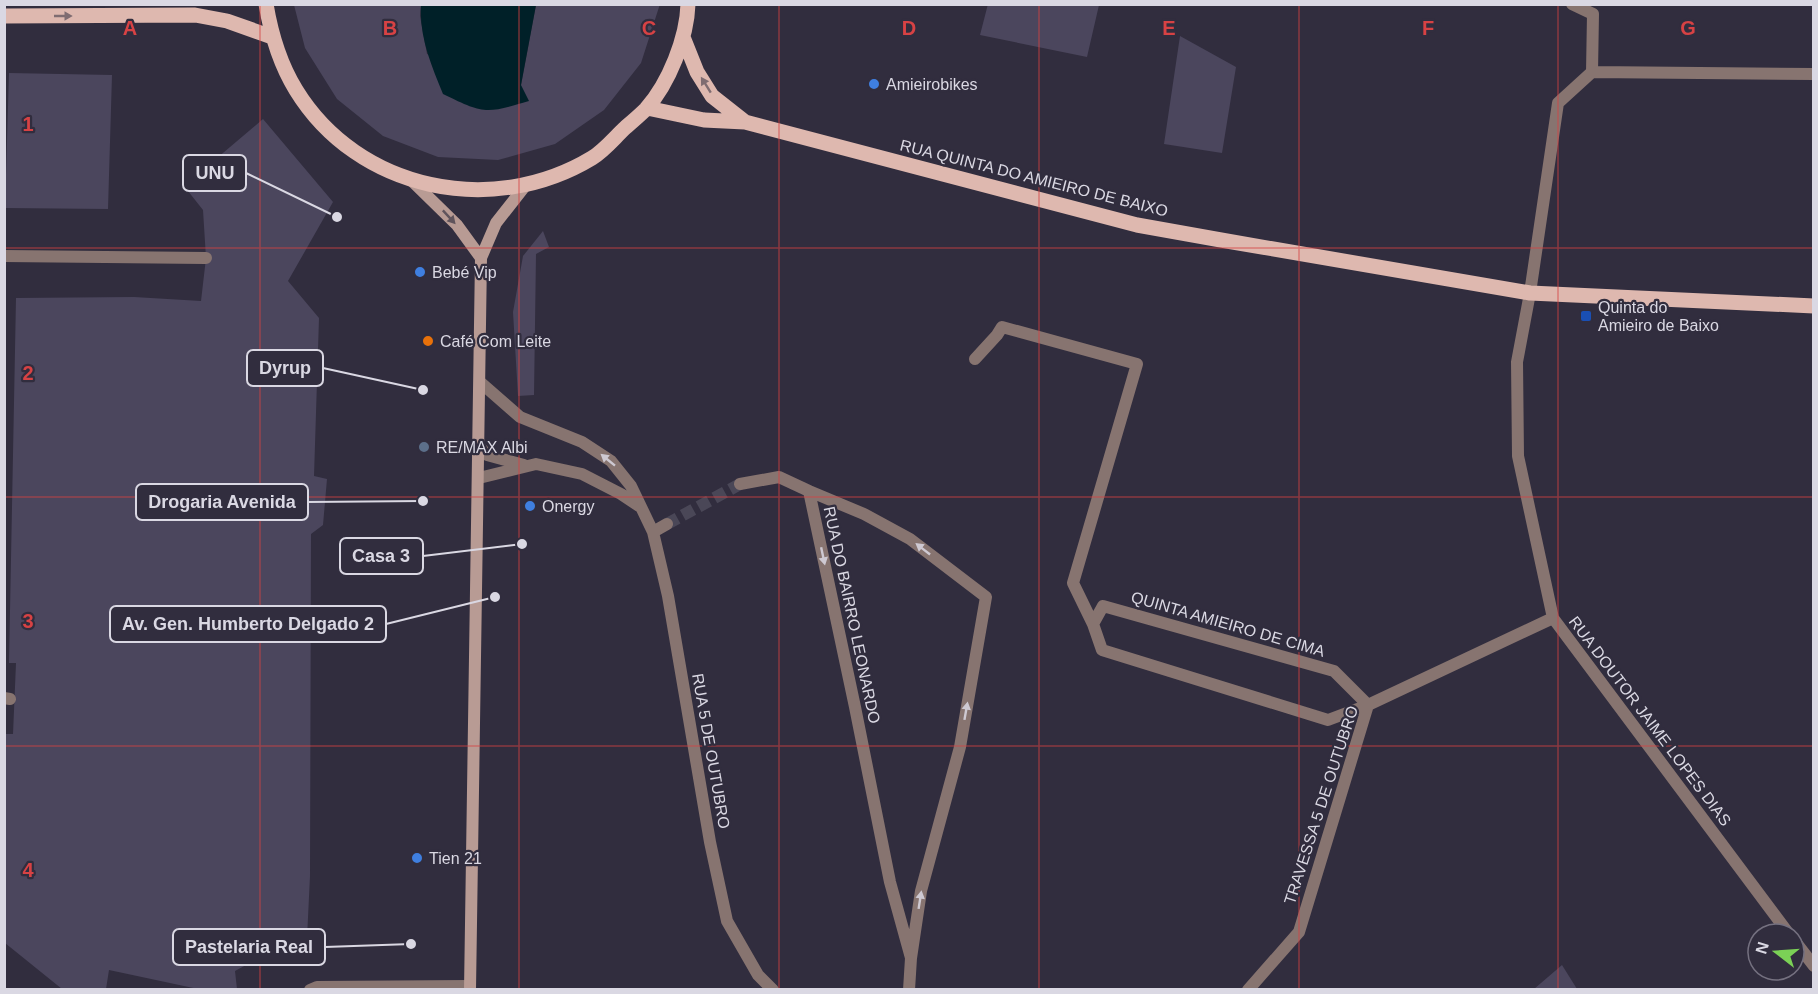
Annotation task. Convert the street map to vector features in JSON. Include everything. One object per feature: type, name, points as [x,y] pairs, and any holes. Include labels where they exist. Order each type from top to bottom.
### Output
[{"type":"main road","points":[[266,4],[272,37],[295,88],[309,110],[326,129],[349,148],[379,167],[411,180],[468,191],[525,186],[558,176],[594,157],[647,108],[669,74],[683,37],[688,4]]},
{"type":"main road","points":[[4,16],[195,15],[226,21],[272,37]]},
{"type":"main road","name":"RUA QUINTA DO AMIEIRO DE BAIXO","points":[[683,37],[697,72],[712,96],[745,123]]},
{"type":"main road","name":"RUA QUINTA DO AMIEIRO DE BAIXO","points":[[647,108],[704,120],[745,123],[1137,225],[1530,293],[1814,306]]},
{"type":"main road","points":[[411,180],[457,225],[481,258]]},
{"type":"main road","points":[[470,988],[481,258],[496,224],[525,186]]},
{"type":"street","points":[[1572,4],[1593,9],[1592,72],[1814,74]]},
{"type":"street","name":"RUA DOUTOR JAIME LOPES DIAS","points":[[1592,72],[1558,103],[1530,293],[1517,362],[1518,456],[1553,618],[1780,922]]},
{"type":"street","points":[[4,256],[207,258]]},
{"type":"street","points":[[975,359],[1002,327],[1137,364],[1073,583],[1093,624],[1102,650],[1328,720],[1368,705]]},
{"type":"street","name":"RUA 5 DE OUTUBRO","points":[[480,382],[520,417],[582,442],[611,461],[631,486],[652,532],[668,596],[710,842],[727,921],[758,975],[773,990]]},
{"type":"street","points":[[479,446],[487,455],[526,465]]},
{"type":"street","points":[[479,478],[536,464],[582,474],[621,494],[640,507]]},
{"type":"street","points":[[740,484],[779,477],[809,491]]},
{"type":"street","name":"RUA DO BAIRRO LEONARDO","points":[[809,491],[864,513],[910,539],[986,597],[960,747],[921,891],[911,958]]},
{"type":"street","name":"RUA DO BAIRRO LEONARDO","points":[[809,491],[890,882],[911,958]]},
{"type":"street","points":[[652,532],[667,524]]},
{"type":"street","name":"QUINTA AMIEIRO DE CIMA","points":[[1093,624],[1103,606],[1334,671],[1368,705]]},
{"type":"street","name":"TRAVESSA 5 DE OUTUBRO","points":[[1248,990],[1299,932],[1368,705],[1553,618]]},
{"type":"street","points":[[909,990],[911,958]]},
{"type":"street","points":[[310,990],[329,987],[470,988]]},
{"type":"shaded area","points":[[660,4],[641,63],[604,110],[555,144],[498,160],[438,157],[383,136],[337,99],[305,48],[294,5],[421,5],[420,16],[427,54],[521,85],[536,5]]},
{"type":"shaded area","points":[[988,4],[1099,5],[1087,57],[980,35]]},
{"type":"shaded area","points":[[1180,36],[1236,67],[1222,153],[1164,144]]},
{"type":"shaded area","points":[[9,73],[112,75],[108,209],[5,208]]},
{"type":"shaded area","points":[[263,119],[333,202],[288,281],[319,318],[314,476],[327,479],[323,525],[311,534],[310,876],[306,959],[275,949],[235,971],[237,989],[198,989],[109,970],[106,989],[62,989],[5,943],[4,734],[13,734],[16,663],[9,663],[16,298],[134,297],[201,301],[206,258],[203,210],[184,186]]},
{"type":"shaded area","points":[[543,231],[549,247],[536,254],[534,395],[518,396],[513,312],[523,256]]},
{"type":"shaded area","points":[[1562,965],[1577,989],[1534,989]]},
{"type":"water","points":[[421,5],[536,5],[521,85],[529,101],[485,110],[443,94],[424,39]]},
{"type":"tunnel","points":[[667,524],[740,484]]},
{"type":"place","name":"Amieirobikes","points":[[874,84]]},
{"type":"place","name":"UNU","points":[[337,217]]},
{"type":"place","name":"Bebé Vip","points":[[420,272]]},
{"type":"place","name":"Quinta do Amieiro de Baixo","points":[[1586,316]]},
{"type":"place","name":"Café Com Leite","points":[[428,341]]},
{"type":"place","name":"Dyrup","points":[[423,390]]},
{"type":"place","name":"RE/MAX Albi","points":[[424,447]]},
{"type":"place","name":"Drogaria Avenida","points":[[423,501]]},
{"type":"place","name":"Onergy","points":[[530,506]]},
{"type":"place","name":"Casa 3","points":[[522,544]]},
{"type":"place","name":"Av. Gen. Humberto Delgado 2","points":[[495,597]]},
{"type":"place","name":"Tien 21","points":[[417,858]]},
{"type":"place","name":"Pastelaria Real","points":[[411,944]]}]
